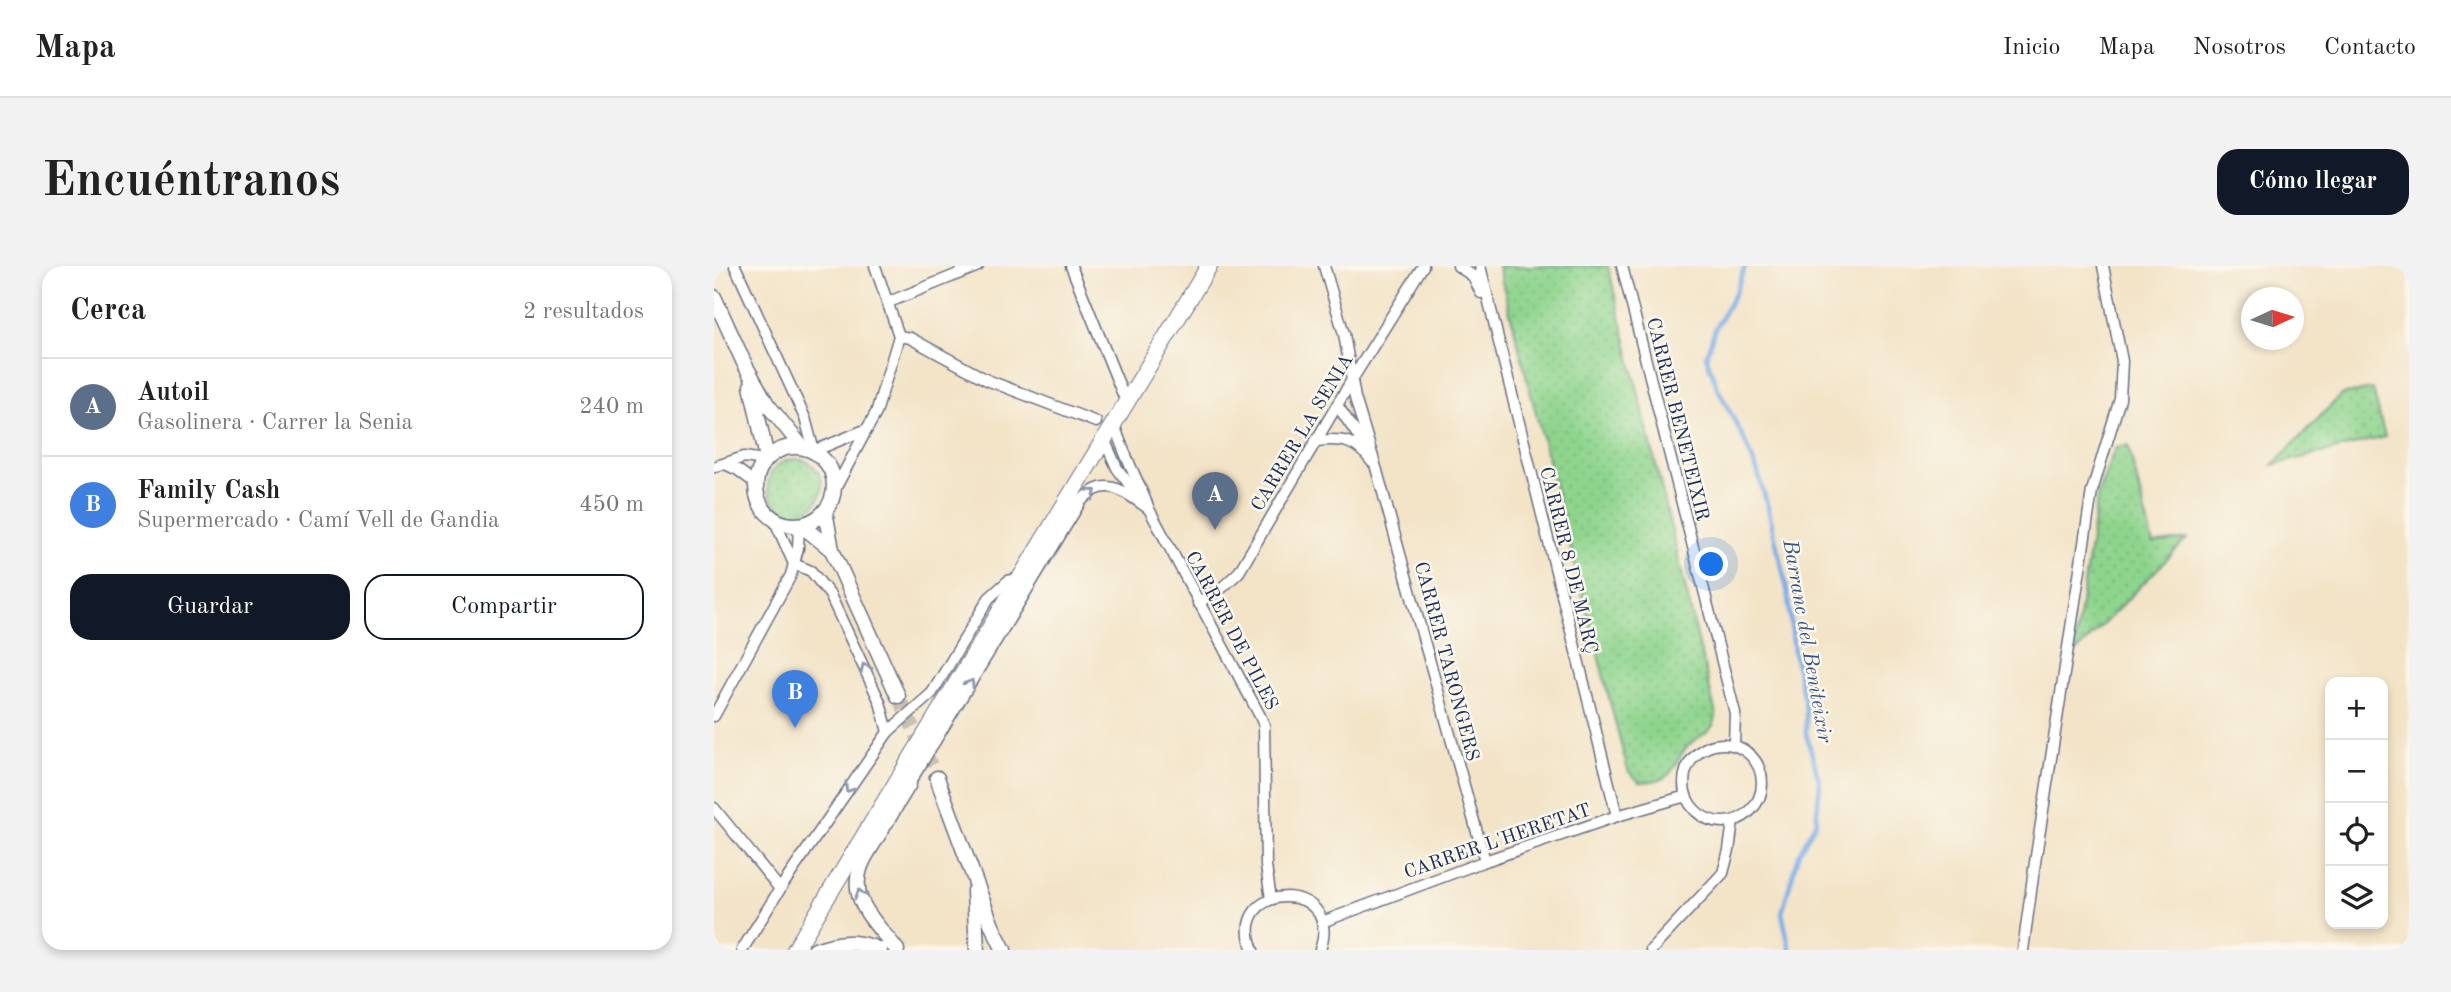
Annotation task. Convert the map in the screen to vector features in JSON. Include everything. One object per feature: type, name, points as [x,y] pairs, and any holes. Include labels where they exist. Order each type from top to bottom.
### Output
[{"type":"main road","points":[[795,950],[1209,266]]},
{"type":"street","points":[[735,266],[805,418],[808,449]]},
{"type":"street","points":[[774,519],[790,525],[800,525],[825,512],[876,412],[899,336],[875,266]]},
{"type":"street","points":[[889,302],[978,266]]},
{"type":"street","points":[[1071,266],[1126,402]]},
{"type":"street","name":"CARRER TARONGERS","points":[[1324,266],[1344,334],[1355,398],[1485,860]]},
{"type":"street","name":"CARRER LA SENIA","points":[[1198,603],[1223,587],[1239,572],[1353,378],[1423,266]]},
{"type":"street","name":"CARRER 8 DE MARÇ","points":[[1458,266],[1473,276],[1490,311]]},
{"type":"street","name":"CARRER 8 DE MARÇ","points":[[1480,266],[1617,816]]},
{"type":"street","name":"CARRER BENETEIXIR","points":[[1622,266],[1735,713],[1734,745]]},
{"type":"street","points":[[2024,950],[2092,491],[2120,399],[2122,379],[2118,339],[2103,266]]},
{"type":"street","points":[[714,297],[745,365],[767,404],[808,449],[830,468],[834,491]]},
{"type":"street","points":[[899,336],[910,338],[987,380],[1096,422]]},
{"type":"street","points":[[745,365],[766,459]]},
{"type":"street","name":"CARRER TARONGERS","points":[[1337,405],[1358,432],[1377,471]]},
{"type":"street","name":"CARRER DE PILES","points":[[1114,423],[1119,441],[1149,509],[1264,725],[1266,866],[1271,899]]},
{"type":"street","points":[[867,429],[808,449],[783,448],[766,459],[760,467],[755,483],[760,504],[774,519],[794,564],[811,571],[830,595],[880,702],[888,732]]},
{"type":"street","name":"CARRER DE PILES","points":[[1104,439],[1117,468],[1149,509]]},
{"type":"street","name":"CARRER TARONGERS","points":[[1316,441],[1332,439],[1356,444],[1377,471]]},
{"type":"street","points":[[719,465],[735,458],[766,459]]},
{"type":"street","points":[[719,465],[738,470],[755,483]]},
{"type":"street","points":[[897,950],[859,901],[857,872],[864,859],[1081,501],[1094,489],[1108,485],[1149,509]]},
{"type":"street","points":[[825,512],[832,550],[898,696]]},
{"type":"street","points":[[800,525],[832,550]]},
{"type":"street","points":[[714,716],[791,575],[799,548],[800,525]]},
{"type":"street","points":[[742,950],[780,889],[888,732],[932,693],[989,598],[1008,581],[1022,577]]},
{"type":"street","points":[[931,724],[951,715]]},
{"type":"street","points":[[1721,743],[1734,745],[1744,749],[1760,767],[1763,789],[1753,810],[1733,822],[1721,823],[1700,815],[1686,796],[1685,772],[1690,761],[1699,752],[1721,743]]},
{"type":"street","points":[[905,767],[909,784]]},
{"type":"street","points":[[937,778],[992,926],[1004,950]]},
{"type":"street","name":"CARRER L'HERETAT","points":[[1322,922],[1485,860],[1686,796]]},
{"type":"street","points":[[714,808],[780,889]]},
{"type":"street","points":[[1651,950],[1723,873],[1733,822]]},
{"type":"street","points":[[972,869],[977,950]]},
{"type":"street","points":[[1250,949],[1251,919],[1256,911],[1271,899],[1284,895],[1308,903],[1317,912],[1324,932],[1320,950]]},
{"type":"street","points":[[815,950],[854,941],[880,950]]},
{"type":"green space","points":[[1498,266],[1608,266],[1716,715],[1709,730],[1684,750],[1671,772],[1658,780],[1640,782],[1629,772],[1626,764]]},
{"type":"green space","points":[[2373,389],[2385,437],[2273,465],[2341,395]]},
{"type":"green space","points":[[2128,445],[2153,544],[2187,539],[2073,655],[2098,493],[2115,448]]},
{"type":"green space","points":[[795,459],[814,467],[822,486],[814,505],[795,513],[776,505],[768,486],[776,467]]},
{"type":"waterway","name":"Barranc del Beniteixir","points":[[1745,266],[1736,291],[1715,329],[1706,356],[1717,387],[1758,473],[1768,508],[1787,589],[1794,652],[1806,709],[1806,733],[1820,784],[1816,822],[1798,855],[1782,913],[1790,950]]},
{"type":"tunnel","points":[[898,696],[937,778]]},
{"type":"place","name":"Autoil","points":[[1215,530]]},
{"type":"place","name":"Family Cash","points":[[795,728]]}]
